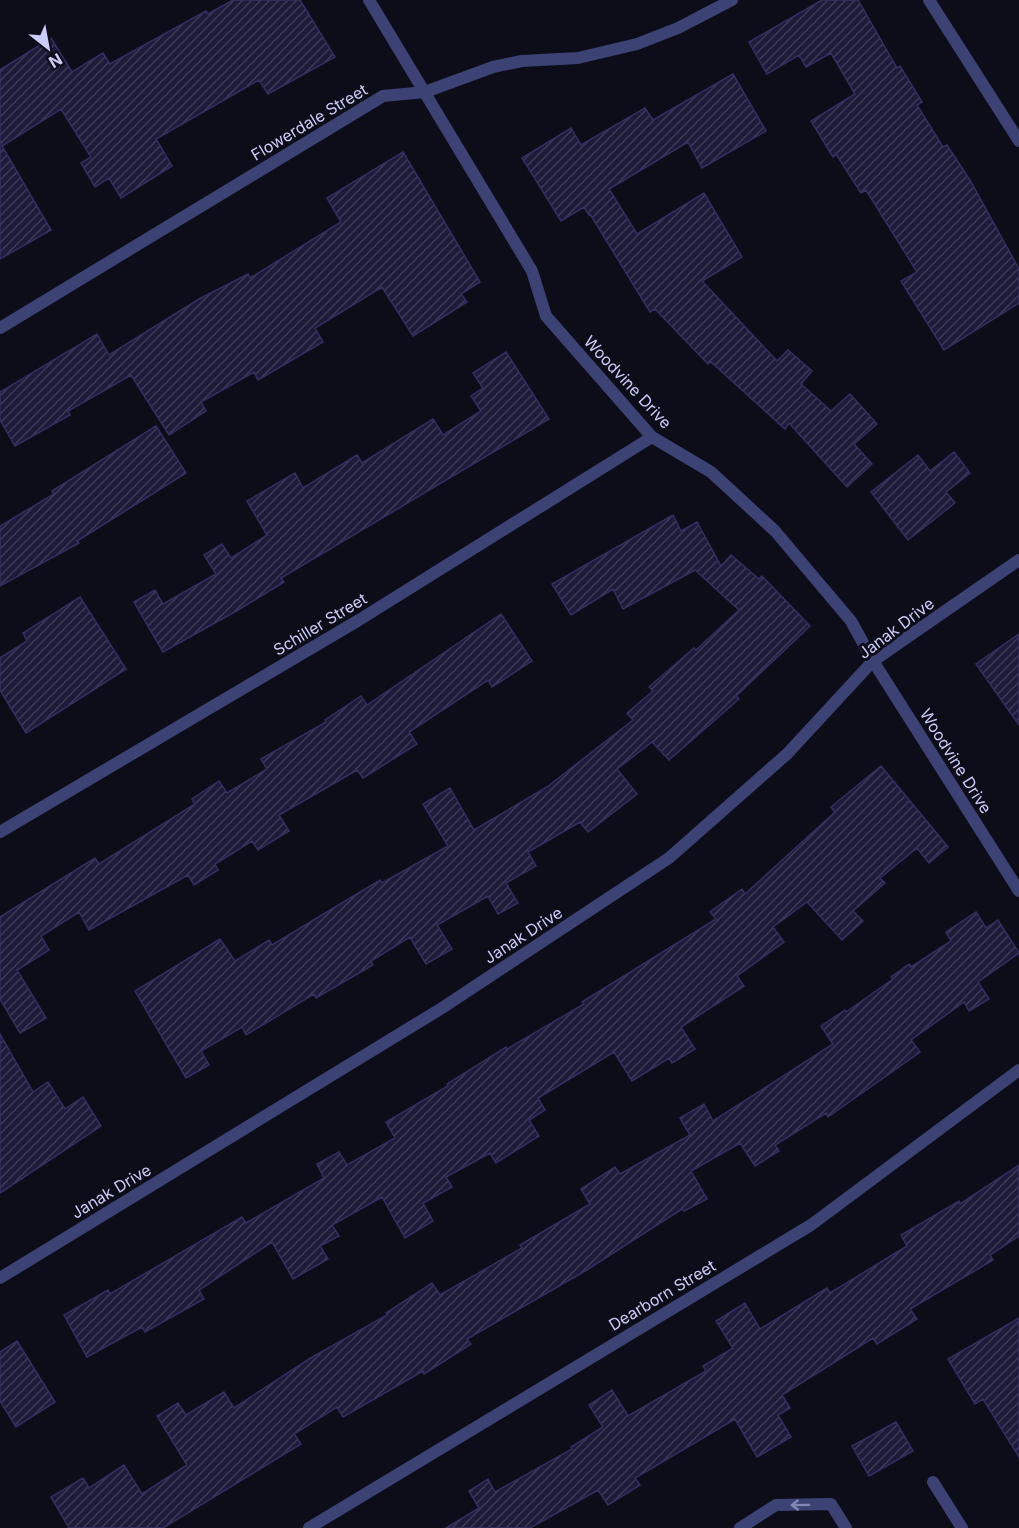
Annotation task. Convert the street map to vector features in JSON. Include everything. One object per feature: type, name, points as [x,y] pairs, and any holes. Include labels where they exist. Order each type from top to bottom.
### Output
[{"type":"street","name":"Woodvine Drive","points":[[369,0],[532,271],[546,316],[652,437],[711,472],[775,531],[851,621],[873,661],[1019,891]]},
{"type":"street","name":"Flowerdale Street","points":[[0,327],[383,96],[425,92],[493,67],[522,61],[578,58],[638,44],[678,28],[732,0]]},
{"type":"street","points":[[929,0],[1019,141]]},
{"type":"street","name":"Schiller Street","points":[[0,832],[359,620],[652,437]]},
{"type":"street","name":"Janak Drive","points":[[0,1278],[442,1008],[669,858],[787,754],[873,661],[1019,560]]},
{"type":"street","name":"Dearborn Street","points":[[309,1528],[811,1225],[1019,1070]]},
{"type":"street","points":[[933,1482],[962,1528]]},
{"type":"street","points":[[740,1528],[776,1506],[831,1504],[846,1528]]},
{"type":"building","points":[[233,0],[300,0],[335,57],[268,94],[259,80],[156,139],[172,166],[121,198],[109,178],[95,187],[81,163],[91,157],[61,109],[2,146],[51,230],[0,259],[0,70],[51,38],[72,72],[103,53],[110,64],[206,11],[208,14]]},
{"type":"building","points":[[822,0],[858,0],[897,68],[900,66],[922,102],[917,105],[943,147],[947,145],[971,182],[1019,269],[1019,303],[944,350],[901,281],[917,272],[866,190],[861,193],[836,154],[833,157],[811,121],[855,94],[831,53],[806,67],[799,55],[767,74],[749,42]]},
{"type":"building","points":[[733,74],[766,131],[702,168],[688,142],[609,189],[637,234],[704,193],[742,257],[702,281],[777,361],[788,350],[812,371],[801,384],[831,411],[850,394],[877,424],[854,444],[872,464],[847,487],[789,423],[785,429],[711,362],[708,364],[655,309],[650,312],[590,214],[584,207],[561,221],[522,158],[571,128],[581,145],[645,108],[653,120]]},
{"type":"building","points":[[403,152],[480,282],[461,294],[467,302],[413,336],[382,287],[315,328],[323,342],[258,380],[254,372],[201,402],[206,411],[169,435],[131,375],[68,411],[70,415],[15,446],[0,420],[0,392],[97,334],[109,355],[199,299],[248,274],[250,278],[341,222],[327,198]]},
{"type":"building","points":[[506,352],[549,419],[281,578],[284,582],[238,610],[163,652],[134,602],[155,590],[163,604],[216,574],[204,555],[222,544],[231,558],[267,535],[247,501],[295,473],[303,488],[357,455],[362,463],[433,419],[443,435],[481,411],[471,396],[483,388],[473,373]]},
{"type":"building","points":[[156,426],[186,473],[77,541],[79,543],[0,586],[0,526],[54,494],[52,491]]},
{"type":"building","points":[[954,452],[970,473],[946,492],[955,503],[908,540],[871,492],[918,455],[930,471]]},
{"type":"building","points":[[673,515],[681,531],[697,522],[721,566],[731,555],[759,579],[762,576],[810,626],[736,696],[739,699],[669,760],[652,742],[617,769],[637,794],[588,832],[580,822],[528,852],[536,866],[506,883],[518,903],[498,914],[488,896],[437,925],[452,949],[426,964],[410,937],[371,961],[373,965],[316,998],[314,994],[246,1035],[242,1027],[201,1051],[209,1065],[186,1078],[135,991],[220,939],[235,961],[269,940],[272,945],[380,880],[382,883],[448,846],[423,804],[450,788],[474,830],[547,787],[633,720],[627,713],[653,691],[649,687],[694,648],[696,650],[739,610],[695,570],[623,609],[613,589],[571,615],[552,584]]},
{"type":"building","points":[[80,597],[126,669],[26,733],[0,690],[0,658],[27,641],[23,633]]},
{"type":"building","points":[[501,614],[532,661],[492,687],[488,680],[409,732],[417,744],[363,778],[357,770],[279,815],[289,831],[258,850],[252,841],[215,864],[218,870],[194,885],[188,875],[89,930],[79,912],[41,936],[49,950],[17,970],[46,1018],[20,1033],[0,999],[0,917],[95,858],[99,864],[195,804],[192,799],[219,781],[227,793],[267,769],[261,759],[326,722],[325,720],[361,696],[367,705]]},
{"type":"building","points":[[1019,634],[1019,725],[976,664]]},
{"type":"building","points":[[881,766],[948,847],[929,863],[917,848],[880,878],[885,883],[853,911],[863,921],[842,940],[807,902],[773,927],[784,942],[737,976],[744,986],[681,1027],[695,1049],[672,1063],[669,1058],[632,1081],[614,1052],[538,1098],[545,1110],[529,1120],[539,1136],[496,1163],[490,1153],[446,1177],[452,1187],[423,1203],[433,1221],[405,1238],[382,1197],[332,1225],[339,1236],[320,1246],[328,1259],[293,1279],[272,1242],[199,1290],[204,1299],[145,1332],[142,1327],[87,1357],[64,1315],[108,1290],[110,1294],[242,1217],[246,1223],[324,1178],[317,1164],[339,1152],[347,1165],[395,1138],[386,1122],[448,1086],[447,1084],[506,1047],[507,1049],[584,1004],[582,1002],[716,919],[710,912],[742,889],[745,894],[835,812],[831,807]]},
{"type":"building","points":[[976,912],[986,928],[998,920],[1019,953],[978,982],[989,999],[969,1011],[964,1002],[911,1040],[920,1052],[828,1117],[826,1113],[775,1145],[779,1151],[755,1166],[740,1143],[691,1171],[707,1199],[684,1211],[682,1209],[585,1271],[467,1339],[471,1344],[424,1374],[423,1371],[343,1417],[337,1407],[294,1434],[301,1444],[163,1528],[69,1528],[51,1497],[83,1478],[89,1488],[124,1465],[142,1494],[187,1465],[157,1416],[178,1403],[186,1415],[224,1392],[234,1408],[309,1359],[387,1315],[386,1313],[432,1283],[440,1295],[522,1248],[520,1245],[590,1204],[581,1189],[615,1167],[620,1174],[690,1135],[680,1118],[704,1104],[713,1121],[833,1044],[821,1026],[845,1010],[846,1012],[893,979],[891,977],[909,964],[911,967],[951,941],[946,932]]},
{"type":"building","points":[[0,1034],[33,1092],[48,1082],[65,1109],[83,1097],[101,1126],[0,1193]]},
{"type":"building","points":[[1019,1165],[1019,1236],[990,1255],[993,1260],[910,1309],[917,1319],[877,1344],[873,1338],[782,1395],[790,1408],[778,1415],[791,1437],[757,1457],[735,1419],[635,1478],[640,1485],[608,1505],[598,1490],[530,1528],[446,1528],[479,1508],[469,1491],[488,1479],[495,1492],[572,1449],[571,1447],[603,1427],[589,1405],[612,1390],[628,1416],[706,1371],[703,1366],[733,1348],[716,1321],[745,1303],[760,1329],[827,1288],[830,1293],[907,1246],[901,1235],[959,1201],[960,1204]]},
{"type":"building","points":[[1019,1318],[1019,1457],[983,1399],[975,1404],[948,1359]]},
{"type":"building","points":[[17,1341],[55,1402],[16,1427],[0,1401],[0,1352]]},
{"type":"building","points":[[896,1422],[913,1451],[869,1476],[852,1446]]}]
